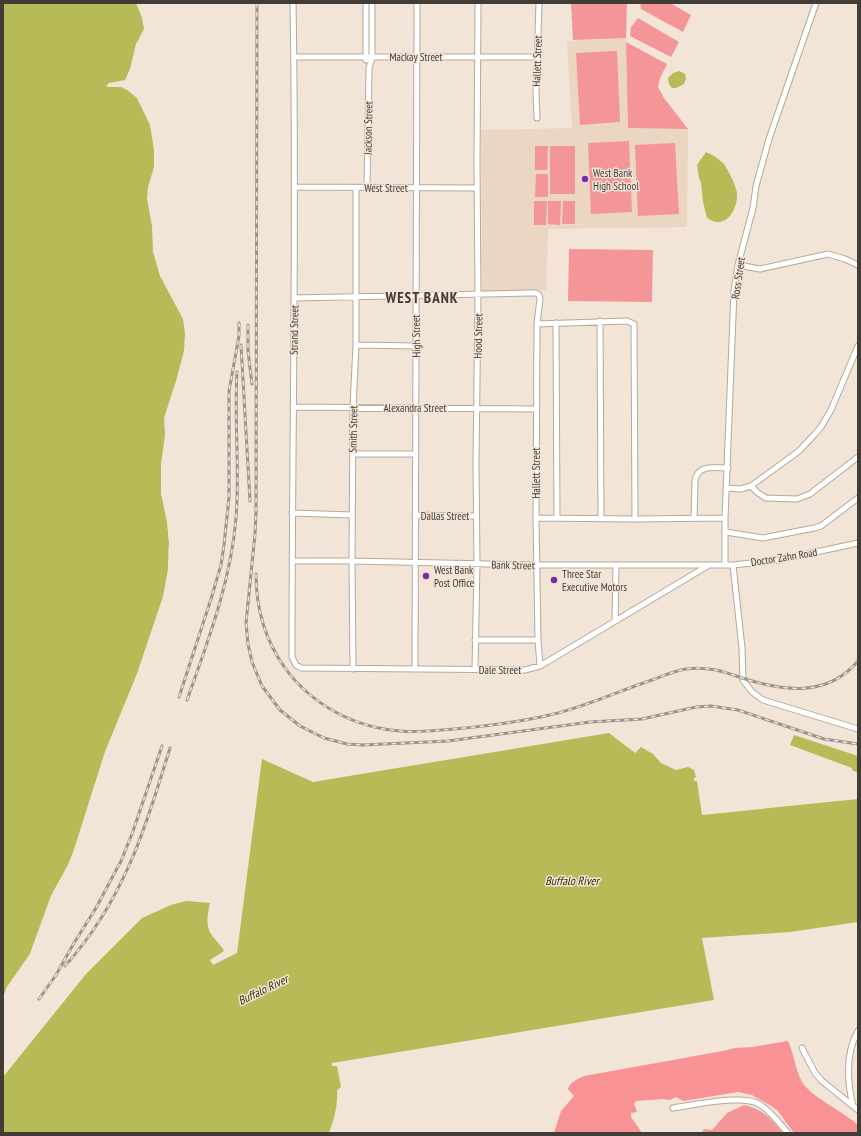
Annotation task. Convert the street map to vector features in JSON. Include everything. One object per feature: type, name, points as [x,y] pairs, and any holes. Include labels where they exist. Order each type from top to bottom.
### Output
[{"type":"street","name":"Strand Street","points":[[292,3],[294,57],[292,657]]},
{"type":"street","name":"Jackson Street","points":[[366,3],[365,58],[369,68]]},
{"type":"street","name":"Jackson Street","points":[[367,188],[369,68],[372,58],[372,3]]},
{"type":"street","name":"High Street","points":[[415,669],[417,3]]},
{"type":"street","name":"Hood Street","points":[[475,669],[477,564],[476,409],[478,295],[478,3]]},
{"type":"street","name":"Hallett Street","points":[[537,118],[536,94],[539,3]]},
{"type":"street","name":"Ross Street","points":[[725,565],[725,518],[734,291],[738,265],[753,208],[756,186],[769,139],[816,3]]},
{"type":"street","name":"Mackay Street","points":[[294,57],[537,58]]},
{"type":"street","name":"West Street","points":[[294,187],[477,188]]},
{"type":"street","name":"Smith Street","points":[[353,669],[352,454],[356,345],[356,188]]},
{"type":"street","points":[[738,265],[760,269],[834,254],[858,265]]},
{"type":"street","name":"Hallett Street","points":[[478,295],[526,293],[537,294],[540,297],[537,324],[536,409],[536,565],[540,666]]},
{"type":"street","points":[[294,298],[478,295]]},
{"type":"street","points":[[537,324],[629,321],[634,325],[635,519]]},
{"type":"street","points":[[600,322],[601,518]]},
{"type":"street","points":[[556,323],[557,518]]},
{"type":"street","points":[[356,345],[416,346]]},
{"type":"street","points":[[727,488],[740,489],[751,486],[800,451],[821,427],[831,410],[858,346]]},
{"type":"street","name":"Alexandra Street","points":[[293,407],[536,409]]},
{"type":"street","points":[[352,454],[415,454]]},
{"type":"street","points":[[751,486],[766,498],[797,499],[810,494],[858,458]]},
{"type":"street","points":[[694,518],[695,480],[697,474],[704,468],[728,468]]},
{"type":"street","points":[[726,532],[763,538],[814,528],[821,526],[858,498]]},
{"type":"street","points":[[292,513],[352,515]]},
{"type":"street","name":"Dallas Street","points":[[415,515],[476,516]]},
{"type":"street","points":[[536,518],[725,518]]},
{"type":"street","name":"Doctor Zahn Road","points":[[709,565],[733,565],[779,560],[858,543]]},
{"type":"street","name":"Bank Street","points":[[292,561],[536,565],[709,565]]},
{"type":"street","points":[[615,621],[616,565]]},
{"type":"street","name":"Dale Street","points":[[292,657],[296,665],[301,668],[521,670],[540,666],[709,565]]},
{"type":"street","points":[[733,565],[742,648],[744,683],[756,695],[764,700],[858,729]]},
{"type":"street","points":[[475,640],[538,640]]},
{"type":"street","points":[[853,1106],[849,1087],[849,1059],[853,1040],[858,1031]]},
{"type":"street","points":[[802,1048],[815,1073],[822,1081],[858,1110]]},
{"type":"street","points":[[673,1108],[737,1099],[752,1101],[767,1110],[788,1133]]},
{"type":"shaded area","points":[[571,3],[627,3],[626,38],[573,40]]},
{"type":"shaded area","points":[[640,3],[670,3],[691,15],[683,32],[641,9]]},
{"type":"shaded area","points":[[638,18],[679,42],[671,57],[630,36],[631,27]]},
{"type":"shaded area","name":"West Bank High School","points":[[626,38],[628,128],[688,129],[687,227],[548,229],[546,290],[482,292],[481,130],[572,128],[567,41]]},
{"type":"shaded area","points":[[626,42],[667,64],[660,78],[658,87],[664,98],[688,129],[628,128]]},
{"type":"shaded area","points":[[617,51],[620,122],[580,125],[576,53]]},
{"type":"shaded area","points":[[629,141],[632,212],[591,214],[588,143]]},
{"type":"shaded area","points":[[675,143],[679,214],[638,216],[635,145]]},
{"type":"shaded area","points":[[535,146],[548,146],[547,170],[535,170]]},
{"type":"shaded area","points":[[550,146],[575,146],[575,194],[550,194]]},
{"type":"shaded area","points":[[536,174],[548,174],[548,197],[535,197]]},
{"type":"shaded area","points":[[534,201],[547,201],[546,225],[534,225]]},
{"type":"shaded area","points":[[548,201],[561,201],[560,225],[548,224]]},
{"type":"shaded area","points":[[563,201],[575,201],[575,224],[562,224]]},
{"type":"shaded area","points":[[569,249],[653,250],[652,302],[568,301]]},
{"type":"shaded area","points":[[788,1041],[802,1082],[813,1094],[858,1125],[858,1133],[794,1133],[778,1111],[752,1095],[738,1092],[683,1101],[676,1097],[670,1100],[663,1099],[636,1101],[634,1104],[637,1112],[631,1113],[631,1117],[642,1133],[554,1133],[561,1111],[574,1096],[568,1089],[570,1084],[584,1076],[735,1048],[752,1047]]},
{"type":"shaded area","points":[[744,1105],[756,1109],[766,1115],[783,1133],[702,1133],[704,1129],[712,1130],[727,1113]]},
{"type":"water","points":[[3,3],[136,3],[142,18],[144,29],[136,44],[130,69],[125,80],[109,83],[106,86],[121,87],[137,98],[150,125],[154,150],[154,167],[148,187],[147,199],[152,226],[153,252],[160,276],[183,319],[185,334],[184,351],[164,418],[165,435],[161,464],[161,493],[167,521],[169,542],[168,570],[163,597],[137,674],[105,752],[68,865],[51,896],[30,954],[7,987],[3,997]]},
{"type":"water","points":[[679,71],[685,74],[686,79],[684,84],[676,88],[672,88],[669,84],[668,78],[673,73]]},
{"type":"water","points":[[706,152],[716,157],[724,164],[730,174],[737,193],[736,203],[732,213],[721,222],[715,222],[707,218],[703,202],[697,165]]},
{"type":"water","name":"Buffalo River","points":[[609,733],[635,753],[641,747],[653,754],[661,763],[676,770],[688,767],[694,770],[696,777],[694,778],[694,781],[697,781],[702,815],[858,799],[858,922],[790,932],[702,938],[714,1000],[332,1063],[332,1066],[337,1066],[341,1087],[337,1090],[335,1112],[329,1133],[3,1133],[3,1077],[86,974],[142,918],[171,905],[186,901],[210,903],[208,927],[211,934],[224,951],[210,960],[213,965],[237,953],[262,759],[313,782]]},
{"type":"water","points":[[794,735],[858,756],[858,773],[852,770],[852,768],[790,745]]},
{"type":"pier","points":[[163,487],[171,542],[170,570],[165,598],[139,675],[107,753],[76,850],[53,897],[32,955],[3,999],[7,987],[30,954],[51,896],[68,865],[74,850],[105,752],[137,674],[163,597],[168,570],[169,542],[167,521],[161,493],[161,488]]},
{"type":"railway","points":[[257,3],[256,512],[246,623],[248,644],[252,662],[262,686],[280,710],[300,726],[324,738],[347,744],[363,745],[448,741],[590,722],[642,719],[696,707],[711,706],[738,710],[824,739],[858,744]]},
{"type":"railway","points":[[179,697],[221,565],[229,497],[229,391],[239,336],[239,323]]},
{"type":"railway","points":[[248,325],[248,351],[252,384]]},
{"type":"railway","points":[[241,345],[250,501]]},
{"type":"railway","points":[[187,700],[218,610],[233,541],[237,500],[237,372]]},
{"type":"railway","points":[[256,574],[256,587],[263,623],[272,646],[285,668],[308,693],[321,703],[351,720],[384,729],[407,732],[428,731],[479,727],[529,719],[566,711],[673,672],[693,668],[728,673],[757,683],[773,686],[789,688],[818,686],[833,681],[846,673],[858,661]]},
{"type":"railway","points":[[39,999],[56,975],[96,908],[121,861],[132,834],[162,746]]},
{"type":"railway","points":[[65,966],[94,929],[125,875],[147,819],[170,748]]},
{"type":"place","name":"West Bank High School","points":[[585,179]]},
{"type":"place","name":"West Bank Post Office","points":[[426,576]]},
{"type":"place","name":"Three Star Executive Motors","points":[[554,580]]},
{"type":"district","name":"WEST BANK","points":[[422,298]]}]
